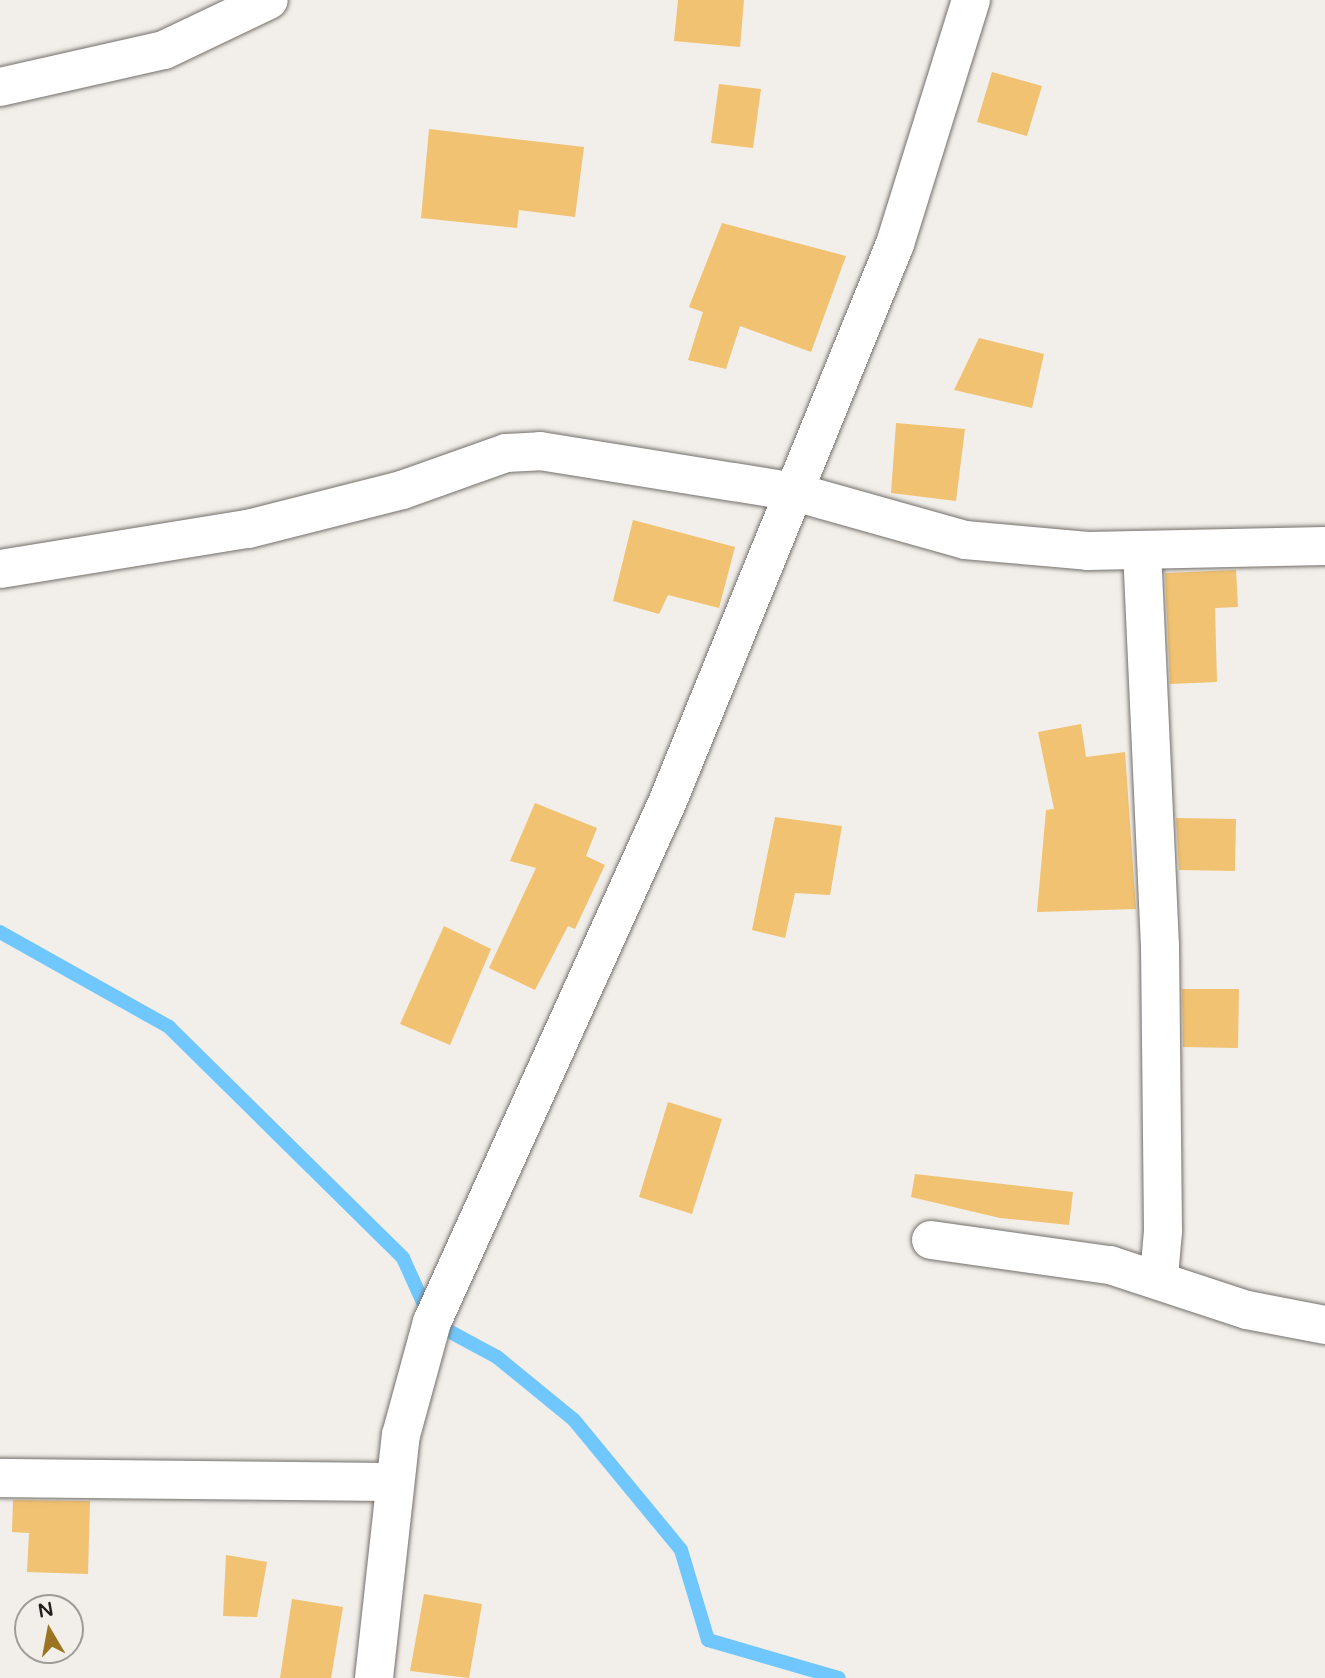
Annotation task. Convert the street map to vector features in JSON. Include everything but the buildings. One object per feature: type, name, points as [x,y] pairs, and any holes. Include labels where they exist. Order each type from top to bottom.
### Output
[{"type":"street","points":[[0,87],[164,50],[269,0]]},
{"type":"street","points":[[374,1678],[394,1482],[412,1386],[432,1322],[667,803],[791,491],[895,244],[971,0]]},
{"type":"street","points":[[0,569],[248,529],[402,490],[506,453],[540,451],[791,491],[965,540],[1045,550],[1325,547]]},
{"type":"street","points":[[1142,550],[1160,945],[1163,1231],[1159,1277]]},
{"type":"street","points":[[931,1240],[1159,1277],[1247,1310],[1325,1325]]},
{"type":"street","points":[[0,1478],[288,1476],[394,1482]]},
{"type":"waterway","points":[[0,932],[169,1027],[403,1258],[432,1322],[497,1357],[574,1420],[681,1550],[708,1640],[839,1678]]}]
